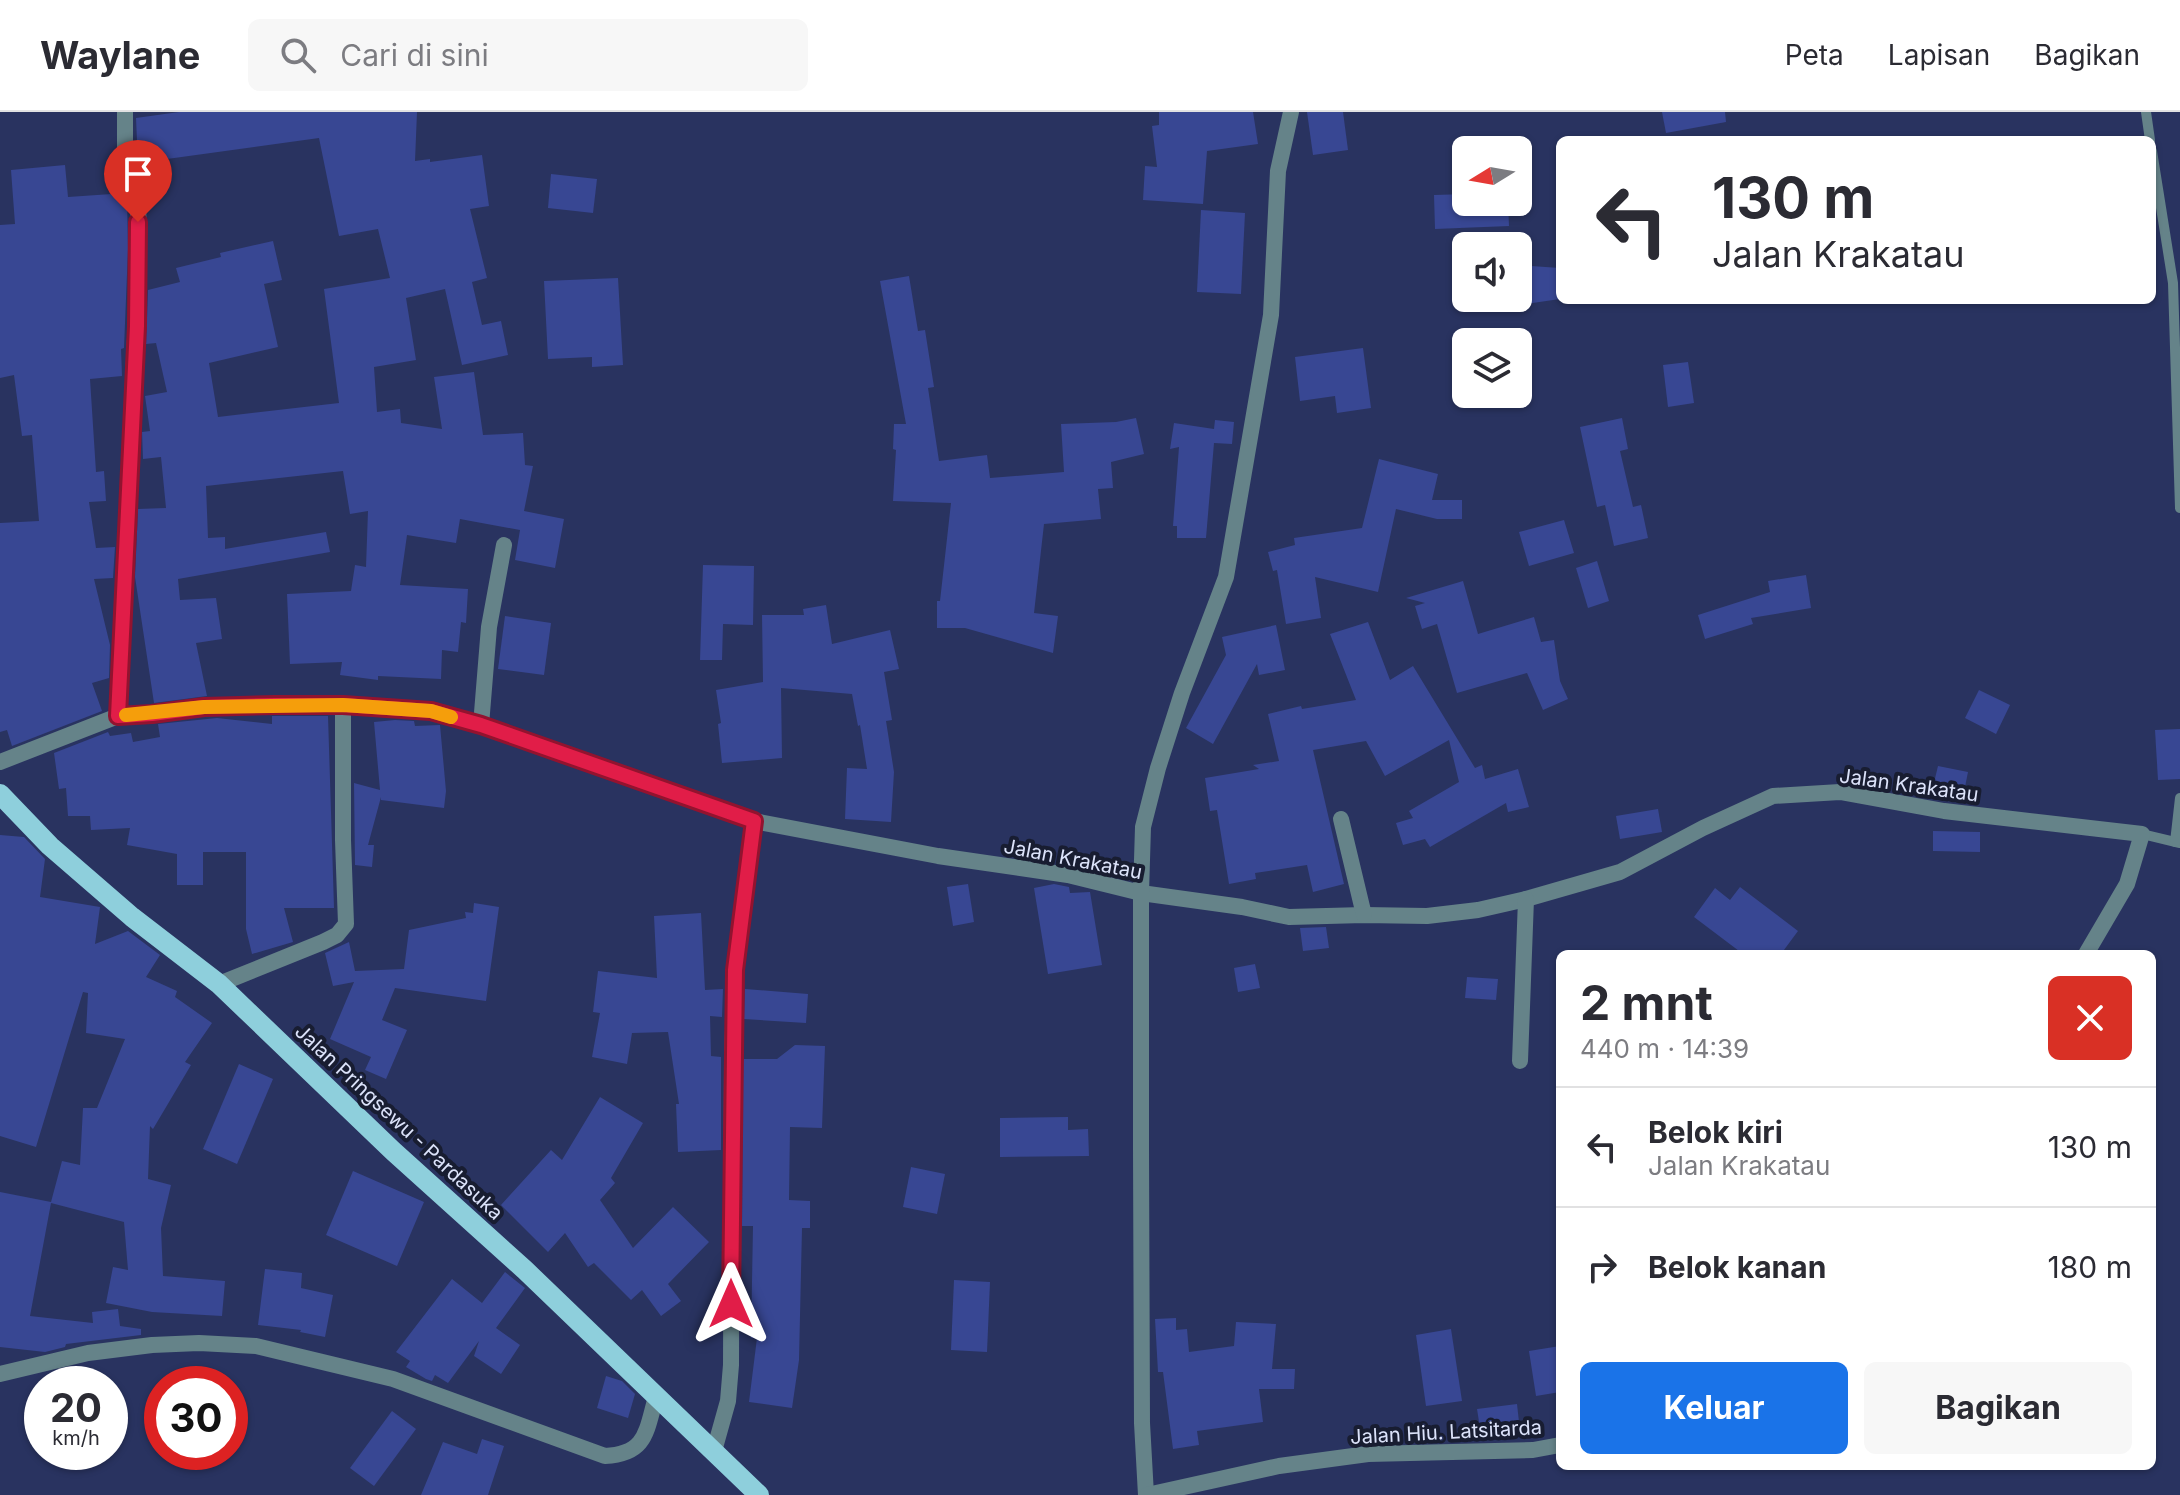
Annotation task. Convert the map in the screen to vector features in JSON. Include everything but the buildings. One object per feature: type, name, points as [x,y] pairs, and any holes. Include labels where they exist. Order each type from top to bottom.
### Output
[{"type":"main road","name":"Jalan Pringsewu - Pardasuka","points":[[0,794],[50,846],[132,917],[219,984],[361,1121],[525,1270],[756,1494]]},
{"type":"street","points":[[118,716],[139,249],[138,195],[125,158],[125,112]]},
{"type":"street","points":[[1146,1495],[1142,1407],[1143,827],[1182,693],[1226,577],[1271,315],[1278,171],[1291,112]]},
{"type":"street","points":[[481,725],[489,627],[504,545]]},
{"type":"street","points":[[219,984],[323,942],[337,935],[346,924],[343,705]]},
{"type":"street","name":"Jalan Krakatau","points":[[0,762],[118,716],[204,707],[343,705],[431,711],[481,725],[754,821],[938,856],[1068,875],[1141,893],[1289,917],[1427,916],[1478,910],[1526,899],[1620,872],[1703,828],[1773,796],[1840,792],[1944,811],[2142,834]]},
{"type":"street","points":[[1341,819],[1364,915]]},
{"type":"street","points":[[714,1451],[728,1401],[731,1365],[735,970],[754,821]]},
{"type":"street","points":[[2088,950],[2127,884],[2142,834]]},
{"type":"street","points":[[1520,1061],[1526,899]]},
{"type":"street","points":[[0,1374],[88,1353],[152,1345],[199,1343],[256,1346],[393,1379],[605,1456],[624,1455],[642,1443],[656,1397]]},
{"type":"street","name":"Jalan Hiu. Latsitarda","points":[[1146,1495],[1279,1466],[1368,1454],[1533,1450],[1556,1446]]},
{"type":"lane","points":[[2146,112],[2149,136]]},
{"type":"lane","points":[[2156,176],[2173,283],[2180,508]]},
{"type":"lane","points":[[2142,834],[2178,842],[2180,798]]},
{"type":"slow traffic","points":[[126,715],[204,707],[343,705],[431,711],[451,717]]},
{"type":"route","points":[[138,222],[137,326],[118,716],[204,707],[275,705],[343,705],[431,711],[481,725],[754,821],[735,970],[731,1304]]}]
